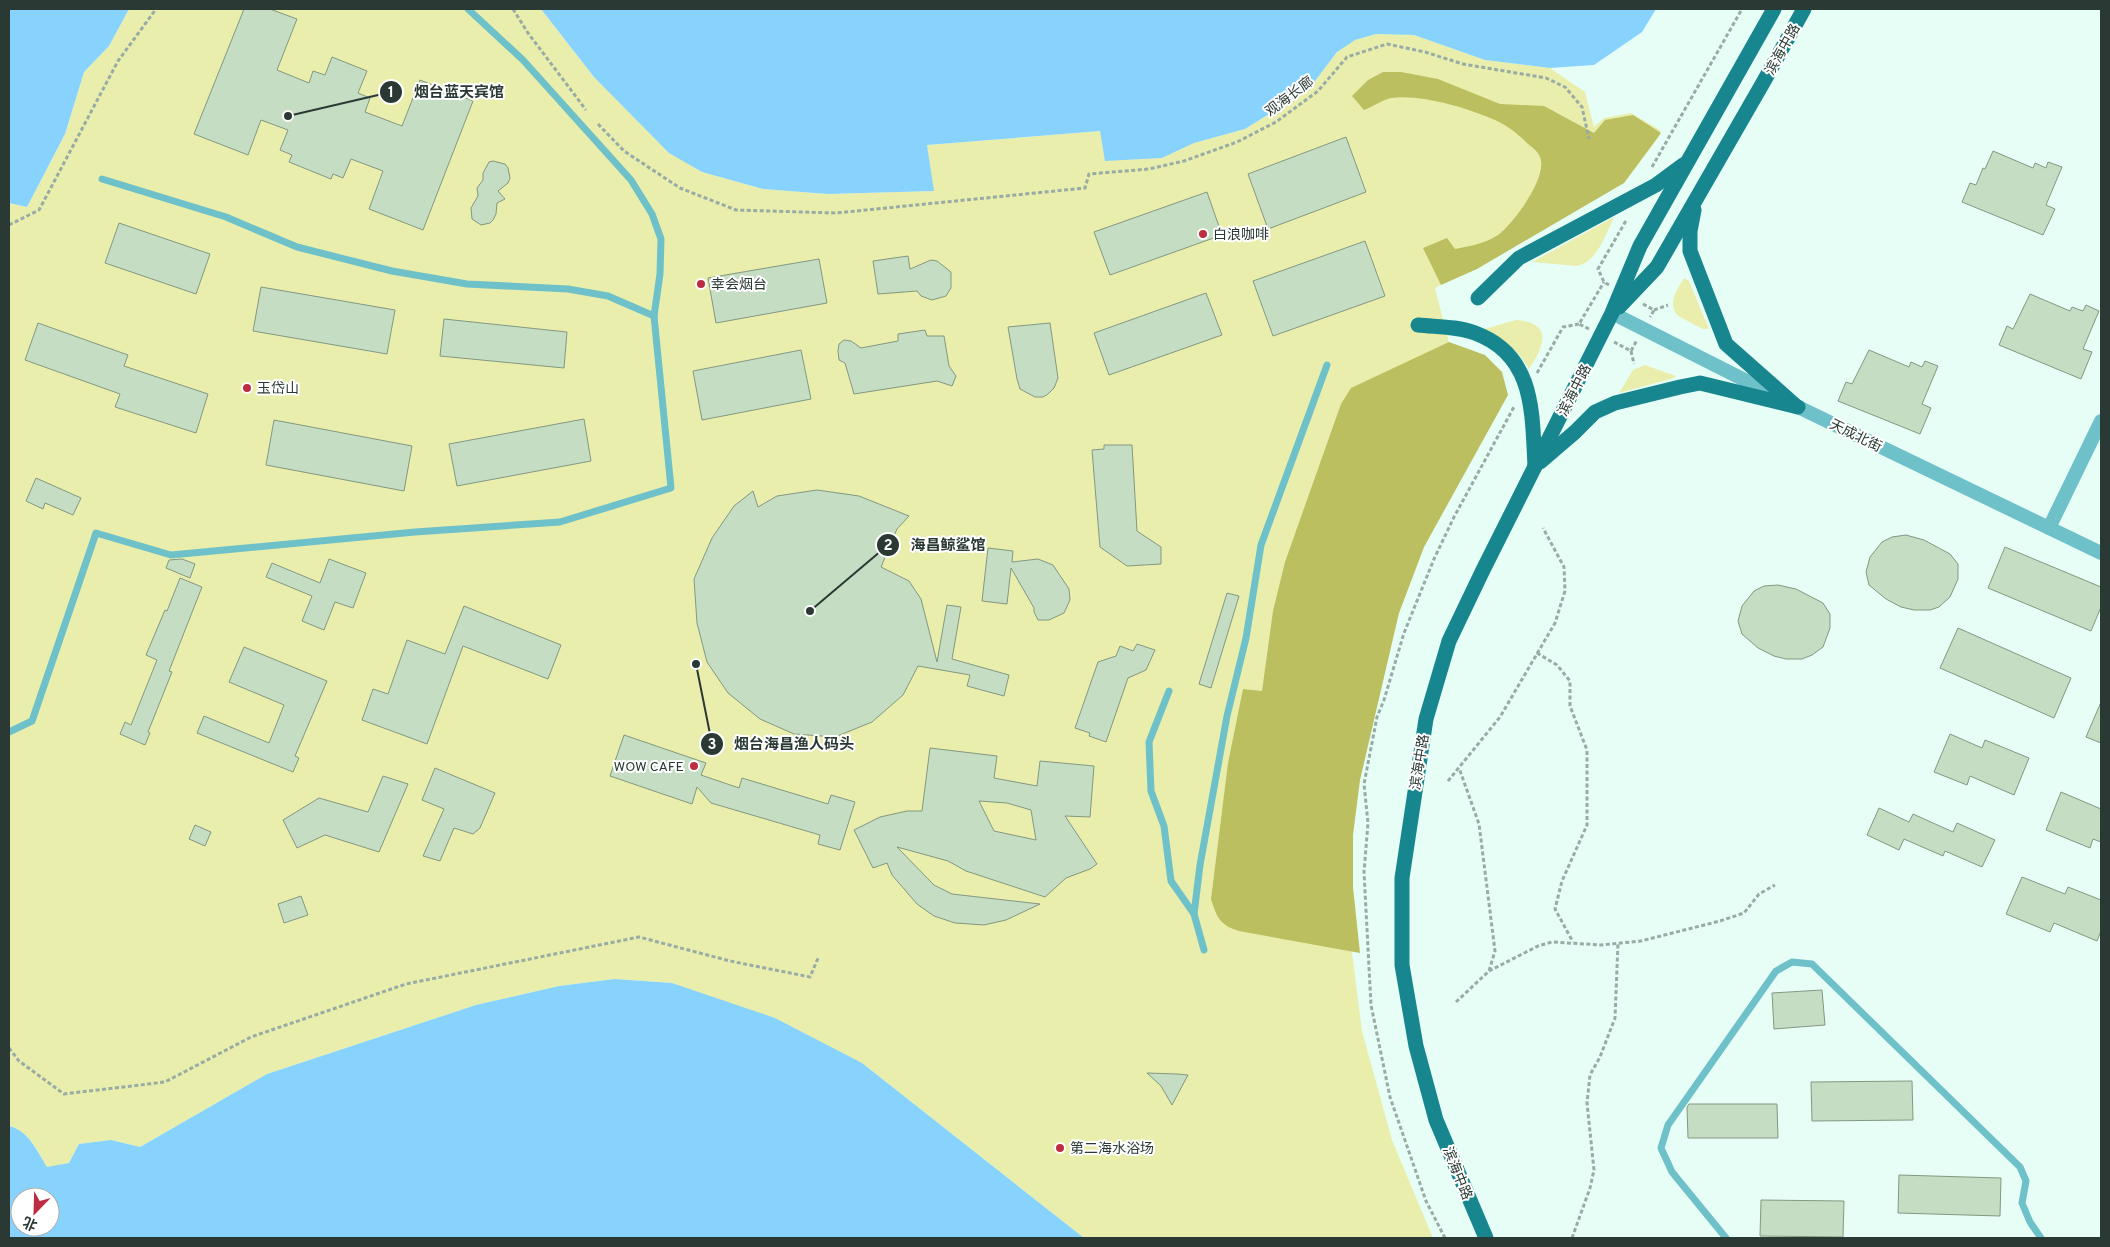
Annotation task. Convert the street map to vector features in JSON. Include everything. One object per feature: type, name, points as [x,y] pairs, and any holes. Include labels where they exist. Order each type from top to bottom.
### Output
[{"type":"main road","name":"滨海中路","points":[[1486,1238],[1436,1120],[1416,1046],[1402,965],[1402,878],[1426,718],[1450,641],[1612,313],[1640,246],[1774,9]]},
{"type":"main road","name":"滨海中路","points":[[1612,313],[1656,267],[1804,9]]},
{"type":"main road","points":[[1478,298],[1519,258],[1656,185],[1689,161]]},
{"type":"main road","points":[[1696,199],[1690,231],[1690,251],[1726,344],[1798,407]]},
{"type":"main road","points":[[1418,325],[1475,333],[1489,339],[1510,356],[1520,370],[1528,388],[1535,466]]},
{"type":"main road","points":[[1535,466],[1595,412],[1616,403],[1680,387],[1700,383],[1798,407]]},
{"type":"street","name":"天成北街","points":[[1612,313],[1798,407],[2101,553]]},
{"type":"street","points":[[2049,528],[2101,421]]},
{"type":"lane","points":[[9,732],[32,721],[96,532],[171,555],[415,532],[560,522],[671,488],[654,316],[660,274],[661,239],[652,214],[631,180],[523,60],[468,9]]},
{"type":"lane","points":[[102,179],[226,217],[297,247],[392,271],[467,284],[568,289],[608,296],[654,316]]},
{"type":"lane","points":[[1194,914],[1200,865],[1226,716],[1246,638],[1261,545],[1327,365]]},
{"type":"lane","points":[[1169,691],[1149,742],[1151,791],[1164,826],[1171,881],[1194,914],[1204,950]]},
{"type":"lane","points":[[1726,1238],[1672,1172],[1661,1148],[1668,1125],[1776,972],[1792,962],[1812,964],[2020,1167],[2026,1181],[2022,1203],[2030,1222],[2041,1238]]},
{"type":"path","points":[[9,224],[39,210],[118,61],[156,9]]},
{"type":"path","points":[[513,9],[586,111]]},
{"type":"path","points":[[1651,169],[1742,9]]},
{"type":"path","name":"观海长廊","points":[[593,118],[624,151],[680,188],[736,210],[836,212],[1085,188],[1089,174],[1149,169],[1184,161],[1237,142],[1276,122],[1318,91],[1347,57],[1387,44],[1425,52],[1463,64],[1546,78],[1565,87],[1582,107],[1589,139]]},
{"type":"path","points":[[1604,282],[1598,269],[1630,212]]},
{"type":"path","points":[[1654,310],[1668,305]]},
{"type":"path","points":[[1631,351],[1634,364]]},
{"type":"path","points":[[1448,780],[1460,768],[1500,717],[1555,623],[1565,591],[1564,567],[1543,528]]},
{"type":"path","points":[[1537,653],[1557,665],[1570,681],[1570,706],[1587,750],[1587,825],[1562,882],[1555,909],[1573,942]]},
{"type":"path","points":[[1460,768],[1480,824],[1495,951],[1489,971]]},
{"type":"path","points":[[1456,1002],[1489,971],[1538,946],[1552,942],[1601,945],[1641,941],[1720,921],[1744,913],[1759,894],[1775,885]]},
{"type":"path","points":[[9,1048],[19,1061],[64,1094],[165,1082],[251,1037],[406,984],[639,937],[730,960],[810,977],[819,956]]},
{"type":"path","points":[[1572,1238],[1590,1188],[1594,1170],[1587,1103],[1588,1084],[1590,1075],[1600,1057],[1615,1018],[1618,943]]},
{"type":"green space","points":[[129,9],[541,9],[594,77],[702,172],[763,189],[828,194],[933,191],[927,145],[1100,131],[1162,158],[1194,143],[1245,129],[1309,89],[1337,52],[1355,40],[1376,34],[1414,35],[1485,60],[1550,68],[1585,92],[1594,127],[1604,118],[1631,113],[1660,130],[1658,138],[1624,183],[1435,288],[1449,343],[1460,481],[1424,547],[1399,613],[1346,781],[1346,905],[1362,1031],[1392,1140],[1433,1238],[1084,1238],[862,1063],[672,983],[615,979],[559,986],[476,1005],[267,1074],[140,1147],[111,1140],[79,1144],[69,1163],[47,1168],[32,1142],[22,1132],[9,1126],[9,203],[27,207],[65,134],[84,72],[109,46]]},
{"type":"green space","points":[[1383,72],[1401,72],[1438,79],[1500,104],[1544,106],[1594,133],[1605,120],[1633,115],[1661,133],[1624,183],[1477,269],[1441,285],[1423,248],[1447,238],[1455,249],[1482,243],[1498,235],[1512,221],[1529,198],[1540,174],[1541,163],[1539,155],[1508,127],[1471,111],[1444,103],[1416,98],[1391,98],[1364,110],[1352,96],[1368,80]]},
{"type":"green space","points":[[1614,217],[1600,246],[1590,259],[1584,263],[1577,266],[1532,262]]},
{"type":"green space","points":[[1684,278],[1689,281],[1709,329],[1703,329],[1678,316],[1675,311],[1673,306],[1674,297]]},
{"type":"green space","points":[[1516,320],[1528,322],[1541,330],[1542,344],[1529,369],[1520,355],[1509,345],[1481,330]]},
{"type":"green space","points":[[1449,342],[1485,355],[1502,372],[1508,395],[1424,547],[1399,613],[1360,780],[1353,835],[1353,887],[1360,953],[1233,929],[1220,920],[1211,899],[1228,763],[1243,689],[1262,691],[1273,611],[1285,562],[1341,404],[1351,388]]},
{"type":"green space","points":[[1645,365],[1676,376],[1619,393],[1633,370]]},
{"type":"water","points":[[9,9],[129,9],[109,46],[84,72],[65,134],[27,207],[9,203]]},
{"type":"water","points":[[541,9],[1656,9],[1642,32],[1594,65],[1550,68],[1485,60],[1414,35],[1376,34],[1355,40],[1337,52],[1309,89],[1245,129],[1194,143],[1162,158],[1105,161],[1100,131],[927,145],[934,191],[828,194],[763,189],[702,172],[669,153],[594,77]]},
{"type":"water","points":[[615,979],[672,983],[775,1018],[862,1063],[1084,1238],[9,1238],[9,1126],[22,1132],[27,1137],[47,1167],[69,1163],[79,1144],[111,1140],[140,1147],[267,1074],[476,1005],[559,986]]},
{"type":"building","points":[[244,9],[270,9],[297,19],[277,70],[309,83],[313,71],[325,75],[332,57],[367,71],[358,93],[370,98],[365,112],[402,126],[420,80],[473,101],[423,230],[369,209],[383,171],[351,159],[343,178],[333,174],[331,179],[289,162],[292,155],[280,150],[288,130],[261,120],[248,155],[194,134]]},
{"type":"building","points":[[1346,137],[1366,192],[1268,229],[1248,174]]},
{"type":"building","points":[[1993,151],[2033,168],[2035,163],[2046,168],[2048,162],[2062,167],[2046,205],[2055,209],[2043,235],[1962,202],[1970,183],[1976,185]]},
{"type":"building","points":[[489,162],[505,164],[510,178],[508,183],[498,191],[505,199],[497,203],[496,214],[493,220],[490,223],[481,225],[472,219],[471,208],[478,196],[477,188],[483,180],[483,173]]},
{"type":"building","points":[[1207,192],[1222,235],[1110,275],[1094,232]]},
{"type":"building","points":[[119,223],[210,254],[196,294],[105,263]]},
{"type":"building","points":[[1365,241],[1385,296],[1273,336],[1253,281]]},
{"type":"building","points":[[908,256],[910,269],[931,260],[937,261],[951,272],[951,288],[946,296],[932,300],[921,296],[917,291],[878,294],[873,261]]},
{"type":"building","points":[[819,259],[827,303],[716,323],[708,278]]},
{"type":"building","points":[[261,287],[395,310],[387,354],[253,331]]},
{"type":"building","points":[[1206,293],[1222,335],[1109,375],[1094,333]]},
{"type":"building","points":[[2030,294],[2070,311],[2072,307],[2083,311],[2086,305],[2099,311],[2083,349],[2092,352],[2081,379],[1999,345],[2007,326],[2013,329]]},
{"type":"building","points":[[444,319],[567,332],[564,368],[440,356]]},
{"type":"building","points":[[38,323],[128,355],[124,366],[208,394],[196,433],[115,407],[120,394],[25,360]]},
{"type":"building","points":[[1050,323],[1058,378],[1054,388],[1048,394],[1043,397],[1035,397],[1020,389],[1008,327]]},
{"type":"building","points":[[925,330],[927,336],[944,336],[949,366],[956,376],[952,386],[937,381],[854,394],[845,363],[839,360],[839,344],[844,340],[851,341],[861,348],[898,341],[898,334]]},
{"type":"building","points":[[801,350],[811,399],[702,420],[693,371]]},
{"type":"building","points":[[1869,350],[1909,367],[1911,362],[1922,367],[1925,361],[1938,366],[1922,404],[1931,408],[1920,434],[1838,401],[1846,382],[1852,384]]},
{"type":"building","points":[[584,419],[591,461],[457,486],[449,444]]},
{"type":"building","points":[[274,420],[412,446],[404,491],[266,465]]},
{"type":"building","points":[[1104,445],[1132,445],[1137,531],[1161,547],[1161,564],[1127,566],[1100,547],[1092,450],[1104,449]]},
{"type":"building","points":[[36,478],[81,498],[73,515],[45,503],[43,509],[26,501]]},
{"type":"building","points":[[817,490],[859,496],[909,516],[897,529],[881,567],[909,581],[921,599],[937,662],[947,605],[961,607],[952,659],[1009,675],[1004,696],[967,686],[970,675],[918,666],[903,695],[872,722],[835,737],[794,734],[760,719],[728,693],[707,662],[697,623],[694,579],[712,538],[734,506],[753,491],[758,507],[777,496]]},
{"type":"building","points":[[1906,535],[1924,540],[1950,554],[1958,564],[1958,579],[1950,597],[1939,607],[1930,610],[1914,610],[1901,607],[1886,599],[1869,585],[1866,572],[1870,557],[1882,542],[1892,537]]},
{"type":"building","points":[[2005,547],[2101,587],[2101,607],[2091,631],[1988,588]]},
{"type":"building","points":[[988,548],[1013,551],[1012,562],[1038,559],[1053,565],[1069,589],[1070,600],[1064,613],[1049,620],[1038,620],[1034,608],[1011,568],[1007,604],[982,601]]},
{"type":"building","points":[[182,559],[195,564],[190,578],[166,568],[169,560]]},
{"type":"building","points":[[329,559],[366,573],[353,608],[335,602],[324,630],[302,621],[312,596],[266,577],[272,563],[320,583]]},
{"type":"building","points":[[180,578],[202,587],[169,671],[172,672],[148,732],[150,733],[145,745],[120,734],[125,722],[131,725],[157,660],[146,655]]},
{"type":"building","points":[[1778,585],[1796,589],[1823,603],[1830,614],[1830,628],[1823,647],[1812,655],[1802,659],[1786,659],[1774,656],[1758,648],[1742,634],[1738,621],[1742,606],[1754,591],[1764,586]]},
{"type":"building","points":[[1227,593],[1239,596],[1211,688],[1199,684]]},
{"type":"building","points":[[464,606],[561,645],[548,679],[463,646],[427,744],[362,720],[373,689],[388,694],[407,640],[445,654]]},
{"type":"building","points":[[1958,628],[2071,678],[2054,718],[1940,668]]},
{"type":"building","points":[[1137,644],[1155,650],[1146,670],[1128,678],[1106,742],[1089,736],[1090,733],[1075,728],[1098,662],[1116,656],[1120,646],[1133,651]]},
{"type":"building","points":[[244,647],[327,681],[295,756],[299,758],[293,772],[197,733],[204,716],[269,743],[284,705],[229,682]]},
{"type":"building","points":[[2101,702],[2101,743],[2086,737]]},
{"type":"building","points":[[1950,734],[1982,748],[1985,740],[2029,758],[2014,795],[1970,776],[1967,785],[1934,772]]},
{"type":"building","points":[[624,735],[706,763],[701,775],[739,788],[742,778],[828,804],[831,795],[855,802],[840,850],[818,844],[820,835],[711,803],[697,787],[692,804],[610,776]]},
{"type":"building","points":[[930,748],[997,756],[994,778],[1037,786],[1040,761],[1094,766],[1090,817],[1065,816],[1097,864],[1090,869],[1066,878],[1045,897],[966,871],[948,861],[897,847],[934,885],[952,894],[1040,904],[1006,920],[984,925],[955,923],[934,916],[917,904],[892,875],[887,863],[873,868],[854,830],[880,817],[907,811],[922,811]],"holes":[[[979,801],[1007,803],[1031,810],[1036,840],[994,831]]]},
{"type":"building","points":[[435,768],[495,793],[480,828],[473,834],[454,828],[440,861],[423,856],[444,809],[422,800]]},
{"type":"building","points":[[383,776],[408,784],[379,852],[325,835],[297,848],[283,820],[319,798],[368,812]]},
{"type":"building","points":[[2061,792],[2101,809],[2101,842],[2093,839],[2090,848],[2046,830]]},
{"type":"building","points":[[1879,808],[1909,822],[1913,814],[1953,832],[1957,823],[1995,840],[1982,867],[1945,851],[1943,856],[1904,839],[1899,850],[1867,835]]},
{"type":"building","points":[[195,825],[211,832],[205,846],[189,839]]},
{"type":"building","points":[[2022,877],[2065,894],[2068,887],[2101,900],[2101,931],[2097,941],[2054,923],[2050,932],[2006,914]]},
{"type":"building","points":[[301,896],[308,915],[284,923],[278,904]]},
{"type":"building","points":[[1822,990],[1825,1025],[1774,1029],[1772,993]]},
{"type":"building","points":[[1147,1073],[1188,1075],[1172,1105],[1161,1086]]},
{"type":"building","points":[[1912,1081],[1913,1120],[1812,1121],[1811,1082]]},
{"type":"building","points":[[1689,1104],[1777,1104],[1778,1138],[1688,1138],[1687,1107]]},
{"type":"building","points":[[1899,1175],[2001,1178],[2000,1216],[1898,1213]]},
{"type":"building","points":[[1761,1200],[1844,1201],[1843,1237],[1760,1236]]},
{"type":"place","name":"烟台蓝天宾馆","points":[[288,116]]},
{"type":"place","name":"白浪咖啡","points":[[1203,234]]},
{"type":"place","name":"幸会烟台","points":[[701,284]]},
{"type":"place","name":"玉岱山","points":[[247,388]]},
{"type":"place","name":"海昌鲸鲨馆","points":[[810,611]]},
{"type":"place","name":"烟台海昌渔人码头","points":[[696,664]]},
{"type":"place","name":"WOW CAFE","points":[[694,766]]},
{"type":"place","name":"第二海水浴场","points":[[1060,1148]]}]
